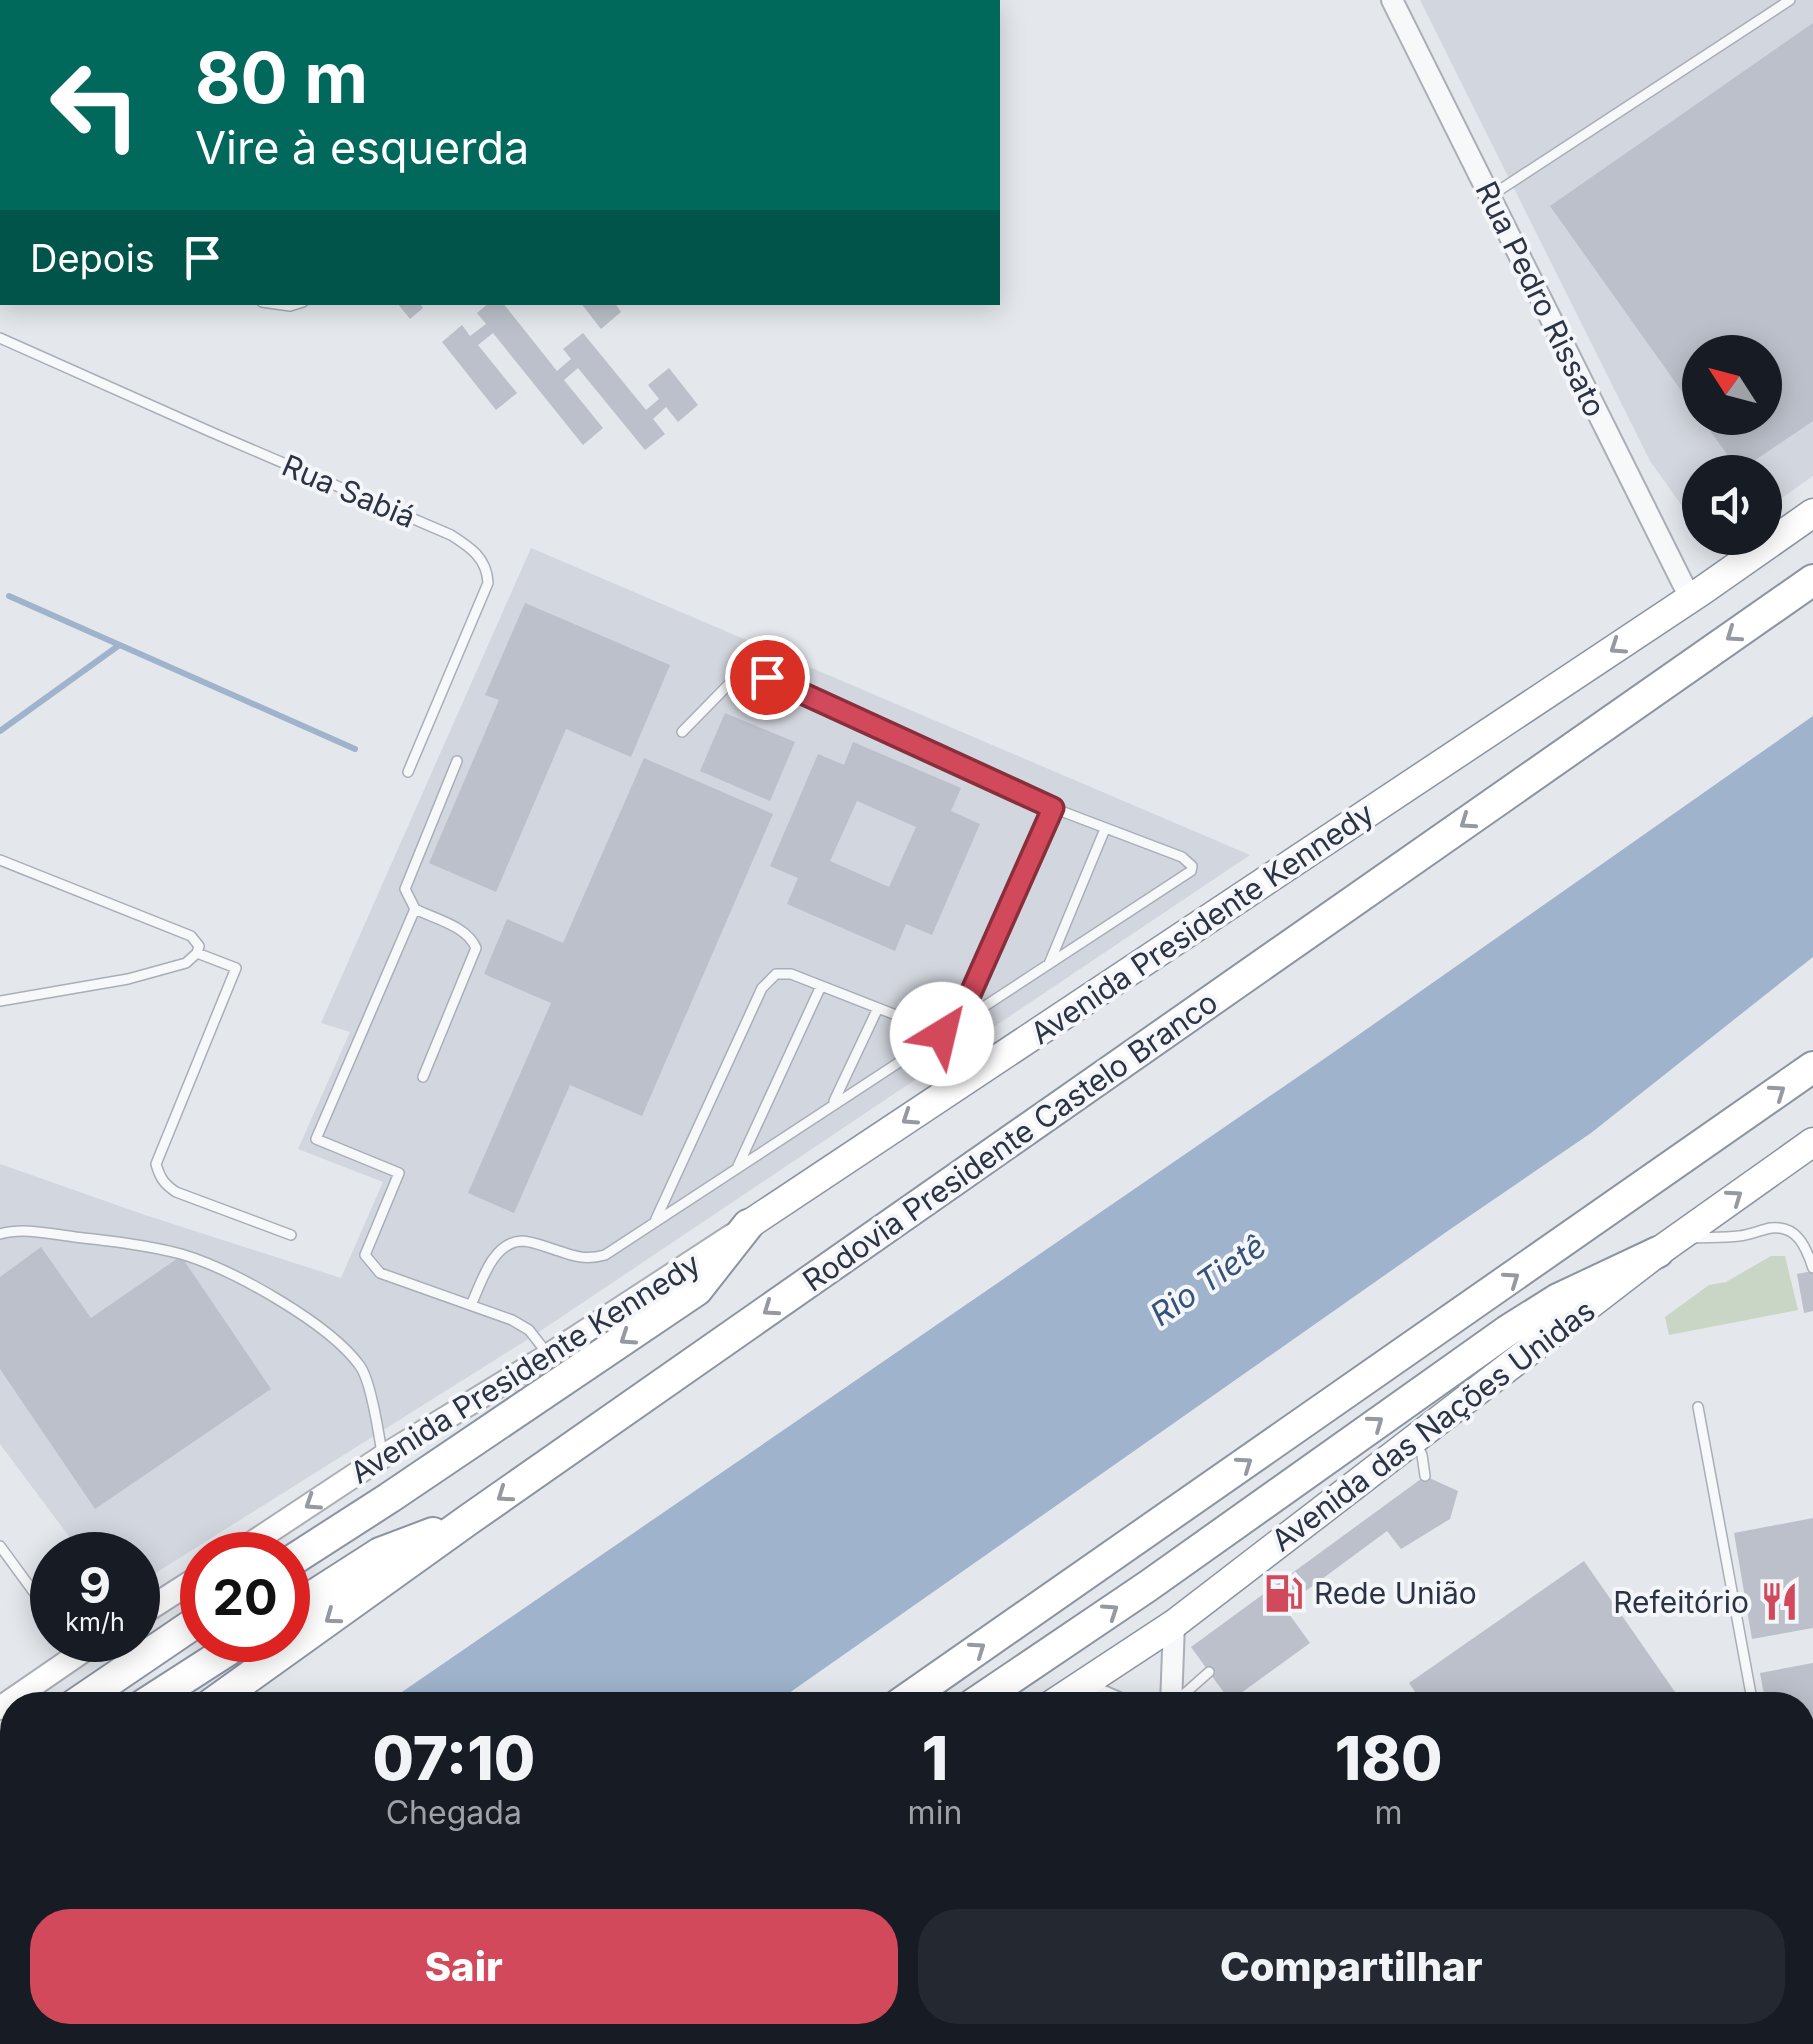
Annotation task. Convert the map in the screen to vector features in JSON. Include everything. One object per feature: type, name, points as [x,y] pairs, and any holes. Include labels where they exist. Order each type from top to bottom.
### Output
[{"type":"highway","name":"Avenida Presidente Kennedy","points":[[748,1225],[1813,513]]},
{"type":"highway","name":"Rodovia Presidente Castelo Branco","points":[[228,1692],[468,1520],[1813,580]]},
{"type":"highway","points":[[917,1692],[1813,1067]]},
{"type":"highway","name":"Avenida das Nações Unidas","points":[[1070,1692],[1174,1624],[1668,1245],[1813,1142]]},
{"type":"highway","points":[[310,1549],[698,1290],[748,1225]]},
{"type":"highway","points":[[991,1692],[1148,1586],[1507,1331],[1558,1299],[1668,1245]]},
{"type":"highway","points":[[310,1598],[380,1552],[468,1520]]},
{"type":"highway","points":[[93,1692],[180,1633]]},
{"type":"highway","points":[[163,1692],[210,1662]]},
{"type":"main road","name":"Avenida Presidente Kennedy","points":[[269,1532],[748,1225]]},
{"type":"main road","points":[[21,1692],[60,1662]]},
{"type":"street","name":"Rua Pedro Rissato","points":[[1392,0],[1690,598]]},
{"type":"street","points":[[1172,1692],[1174,1624]]},
{"type":"street","points":[[1075,1689],[1088,1692]]},
{"type":"lane","points":[[1490,196],[1790,0]]},
{"type":"lane","name":"Rua Sabiá","points":[[0,338],[451,535],[477,553],[488,571],[488,583],[408,772]]},
{"type":"lane","points":[[471,1306],[487,1271],[508,1244],[523,1240],[581,1258],[605,1254],[1191,871],[1190,862],[1182,856],[1053,808],[767,677],[734,679],[682,732]]},
{"type":"lane","points":[[424,1078],[476,948],[471,937],[415,909],[405,889],[457,761]]},
{"type":"lane","points":[[957,1024],[1053,808]]},
{"type":"lane","points":[[1048,964],[1105,829]]},
{"type":"lane","points":[[0,860],[191,936],[199,946],[198,953],[186,963],[128,978],[0,1000]]},
{"type":"lane","points":[[415,909],[316,1139],[399,1173],[365,1255],[374,1268],[523,1325],[549,1355]]},
{"type":"lane","points":[[198,953],[236,968],[156,1164],[159,1175],[164,1185],[176,1192],[291,1235]]},
{"type":"lane","points":[[654,1222],[762,988],[776,974],[791,974],[942,1034]]},
{"type":"lane","points":[[736,1168],[821,986]]},
{"type":"lane","points":[[832,1104],[878,1008]]},
{"type":"lane","points":[[1668,1245],[1780,1228],[1808,1240],[1813,1268]]},
{"type":"lane","points":[[0,1234],[18,1230],[178,1254],[222,1269],[272,1297],[331,1336],[363,1370],[382,1457]]},
{"type":"lane","points":[[1698,1408],[1751,1692]]},
{"type":"lane","points":[[1414,1440],[1422,1456],[1424,1476]]},
{"type":"lane","points":[[0,1546],[30,1587]]},
{"type":"lane","points":[[1187,1692],[1209,1672]]},
{"type":"shaded area","points":[[1420,0],[1813,0],[1813,476],[1782,498],[1782,455],[1682,455],[1682,506],[1650,461]]},
{"type":"shaded area","points":[[531,548],[1250,855],[533,1336],[221,1532],[180,1532],[180,1558],[160,1570],[160,1532],[66,1532],[0,1444],[0,1164],[341,1278],[383,1182],[298,1149],[350,1032],[321,1023]]},
{"type":"green space","points":[[1771,1256],[1785,1256],[1798,1310],[1669,1335],[1665,1317],[1709,1285],[1726,1282]]},
{"type":"water","name":"Rio Tietê","points":[[1813,716],[1813,957],[1591,1133],[791,1692],[402,1692],[1334,1052]]},
{"type":"building","points":[[1813,23],[1813,421],[1763,455],[1728,455],[1713,435],[1782,435],[1782,335],[1682,335],[1682,392],[1550,206]]},
{"type":"building","points":[[399,305],[421,305],[423,308],[410,319]]},
{"type":"building","points":[[486,305],[504,305],[557,371],[571,359],[563,349],[583,333],[646,410],[659,399],[648,385],[669,368],[698,405],[678,422],[666,407],[653,419],[665,434],[645,450],[578,368],[564,380],[603,428],[583,445],[493,333],[478,345],[517,393],[496,410],[442,342],[462,325],[470,336],[486,324],[477,313]]},
{"type":"building","points":[[582,305],[616,305],[621,312],[601,329]]},
{"type":"building","points":[[525,603],[670,665],[631,757],[566,729],[496,892],[429,863],[499,700],[485,695]]},
{"type":"building","points":[[725,713],[795,742],[770,801],[700,771]]},
{"type":"building","points":[[853,742],[961,788],[951,811],[980,824],[932,935],[906,924],[895,951],[787,904],[798,878],[770,866],[818,754],[844,765]],"holes":[[[857,801],[916,827],[889,887],[830,861]]]},
{"type":"building","points":[[644,758],[773,814],[642,1116],[570,1085],[514,1213],[468,1193],[551,1003],[484,974],[507,919],[563,943]]},
{"type":"building","points":[[41,1247],[91,1318],[181,1256],[271,1389],[95,1509],[0,1369],[0,1277]]},
{"type":"building","points":[[1813,1271],[1813,1311],[1804,1313],[1797,1274]]},
{"type":"building","name":"Rede União","points":[[1425,1476],[1458,1491],[1450,1519],[1401,1549],[1387,1531],[1284,1607],[1310,1643],[1242,1692],[1224,1692],[1191,1647]]},
{"type":"building","points":[[1813,1518],[1813,1628],[1752,1639],[1734,1533]]},
{"type":"building","points":[[1584,1561],[1675,1692],[1415,1692],[1409,1683]]},
{"type":"building","points":[[1813,1663],[1813,1692],[1764,1692],[1760,1673]]},
{"type":"waterway","points":[[9,596],[355,749]]},
{"type":"waterway","points":[[0,731],[118,646]]},
{"type":"place","name":"Rede União","points":[[1284,1593]]},
{"type":"place","name":"Refeitório","points":[[1779,1602]]},
{"type":"route","points":[[767,677],[1053,808],[957,1024],[942,1034]]}]
